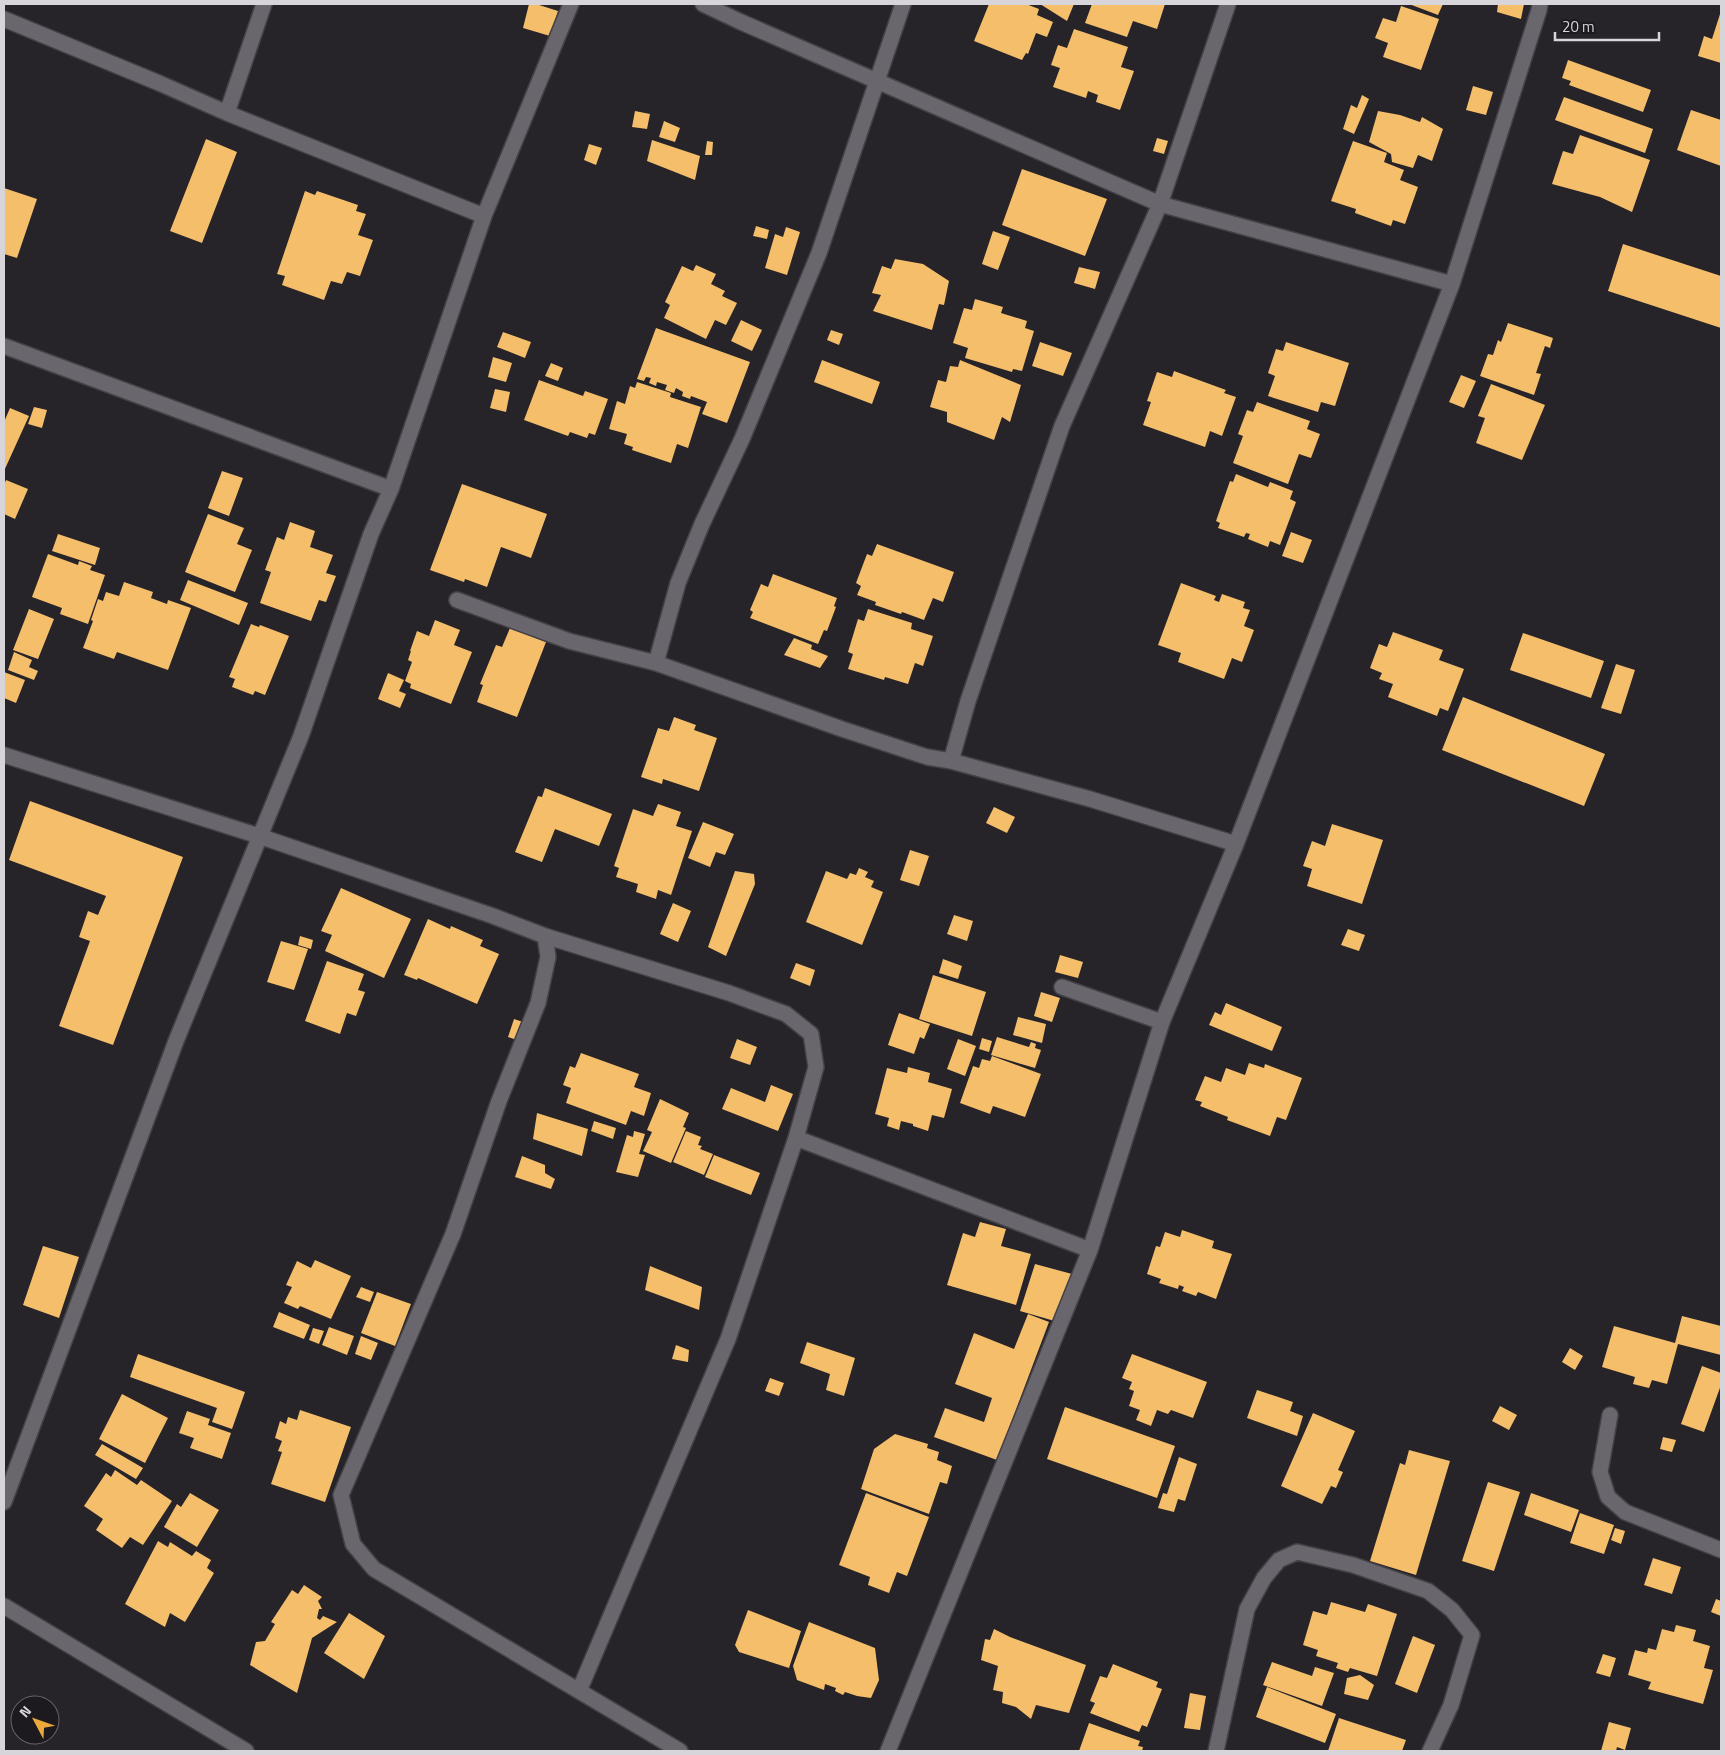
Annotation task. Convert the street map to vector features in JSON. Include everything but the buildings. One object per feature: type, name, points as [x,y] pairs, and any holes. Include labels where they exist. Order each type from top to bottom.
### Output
[{"type":"street","points":[[227,113],[264,4]]},
{"type":"street","points":[[4,1502],[176,1041],[301,736],[371,534],[391,489],[484,216],[571,4]]},
{"type":"street","points":[[703,4],[1160,204],[1452,284]]},
{"type":"street","points":[[656,663],[678,583],[702,524],[742,439],[819,253],[903,4]]},
{"type":"street","points":[[951,761],[974,682],[1062,426],[1160,204],[1228,4]]},
{"type":"street","points":[[888,1751],[1090,1250],[1162,1022],[1236,844],[1452,284],[1540,4]]},
{"type":"street","points":[[4,21],[159,82],[227,113],[484,216]]},
{"type":"street","points":[[4,346],[391,489]]},
{"type":"street","points":[[457,600],[569,642],[656,663],[927,757],[951,761],[1143,814],[1236,844]]},
{"type":"street","points":[[4,755],[259,836],[493,916],[545,936],[729,993],[786,1014],[811,1034],[816,1067],[796,1138],[728,1339],[579,1691]]},
{"type":"street","points":[[545,936],[548,957],[538,1003],[499,1101],[453,1234],[341,1495],[352,1544],[374,1568],[680,1751]]},
{"type":"street","points":[[1062,987],[1162,1022]]},
{"type":"street","points":[[796,1138],[1090,1250]]},
{"type":"street","points":[[1610,1415],[1600,1472],[1608,1496],[1625,1512],[1721,1550]]},
{"type":"street","points":[[1216,1751],[1247,1609],[1264,1578],[1279,1560],[1297,1552],[1353,1565],[1428,1592],[1452,1610],[1472,1635],[1451,1705],[1430,1751]]},
{"type":"street","points":[[4,1606],[246,1751]]}]
